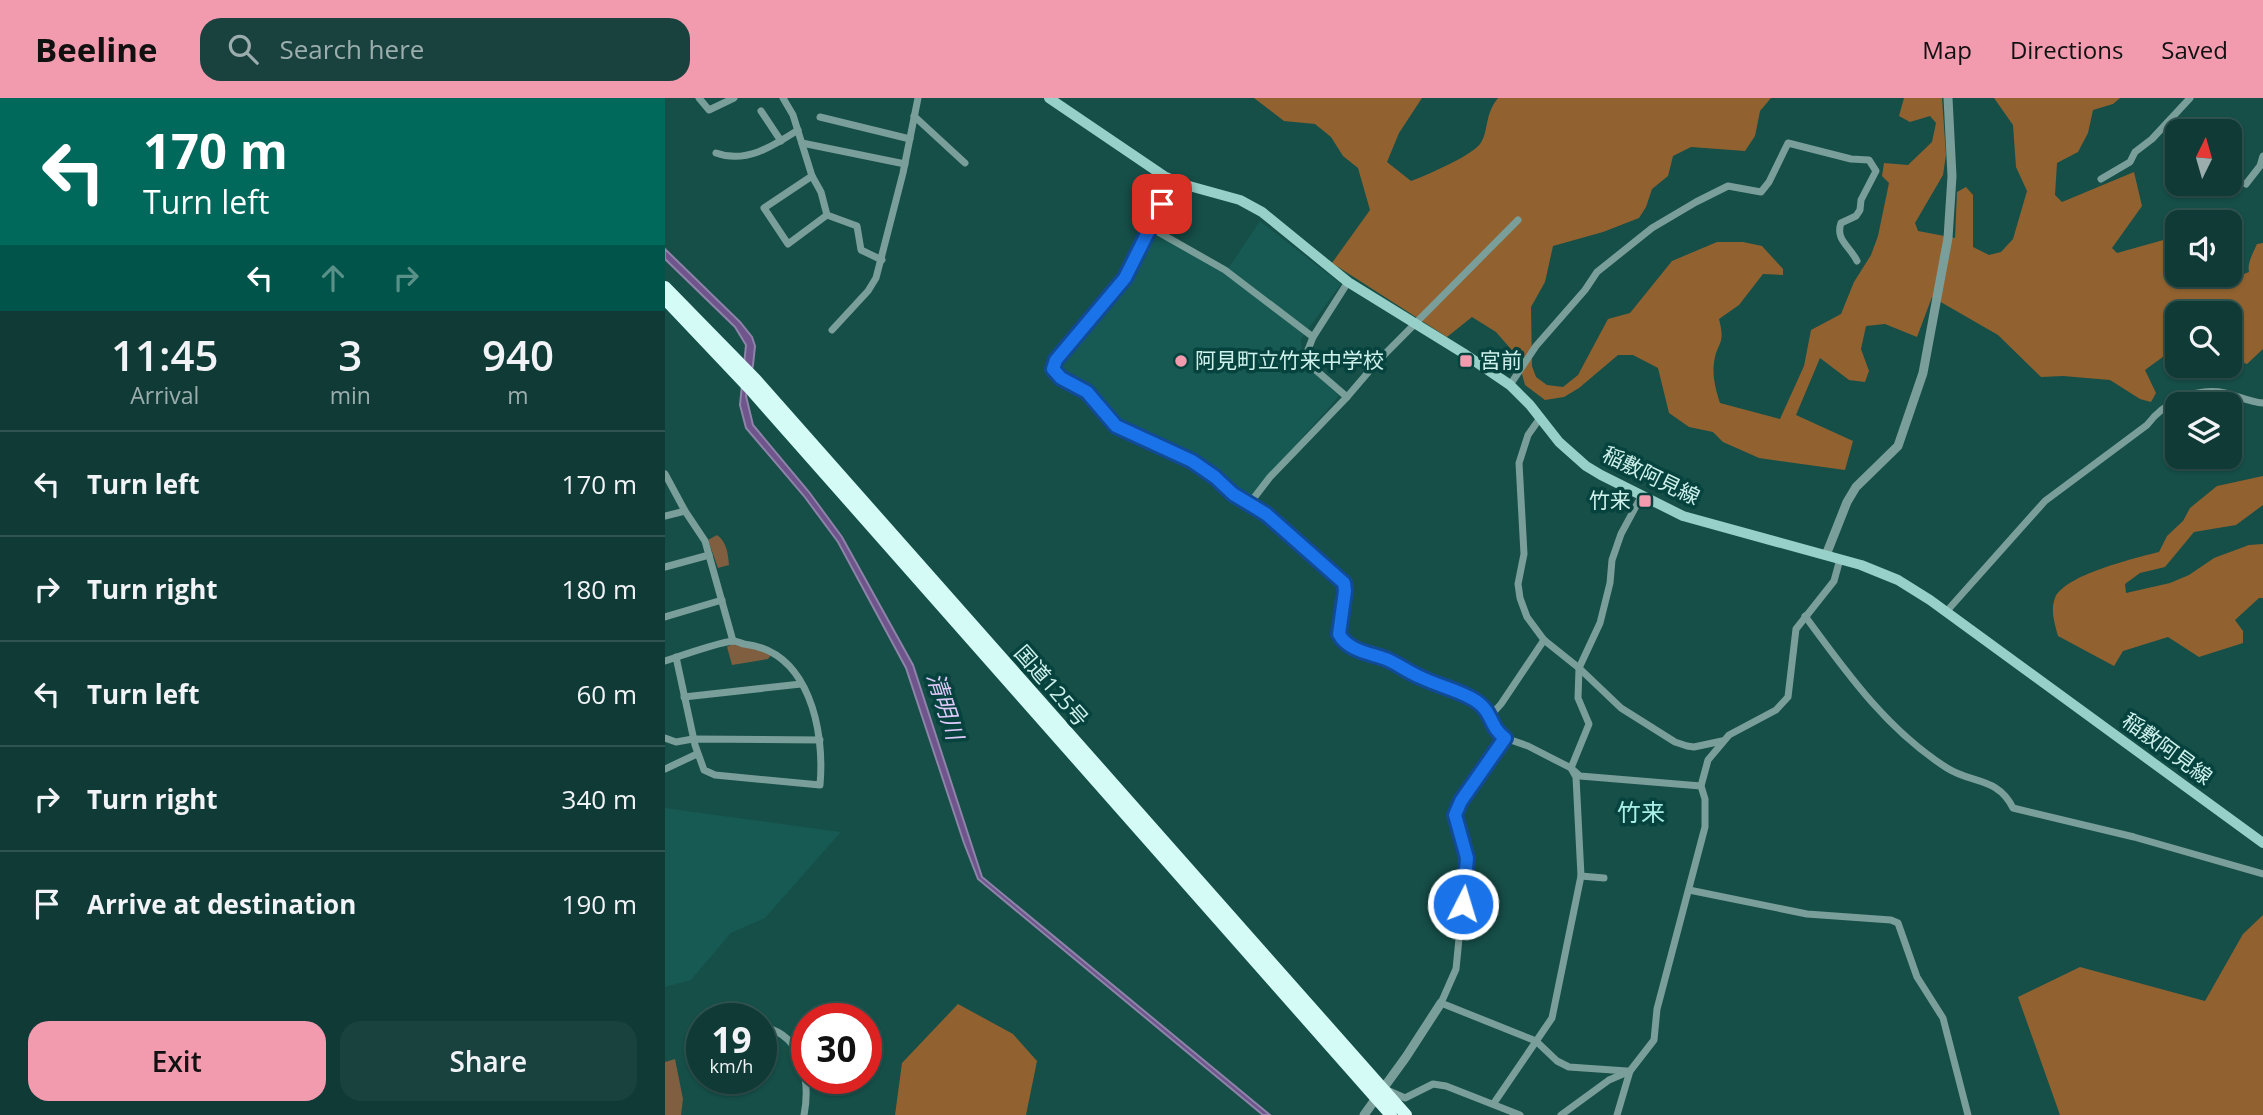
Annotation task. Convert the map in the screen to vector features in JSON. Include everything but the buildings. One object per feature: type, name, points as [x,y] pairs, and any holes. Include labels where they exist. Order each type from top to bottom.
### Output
[{"type":"highway","name":"国道125号","points":[[665,286],[1379,1094],[1406,1115]]},
{"type":"highway","name":"国道125号","points":[[665,299],[735,365]]},
{"type":"highway","name":"国道125号","points":[[1379,1094],[1391,1115]]},
{"type":"main road","name":"稲敷阿見線","points":[[1049,98],[1173,180],[1224,194],[1251,205],[1348,282],[1510,385],[1559,442],[1586,466],[1683,516],[1840,559],[1898,580],[2263,843]]},
{"type":"street","points":[[699,98],[709,110],[734,98]]},
{"type":"street","points":[[783,98],[793,116],[827,215]]},
{"type":"street","points":[[832,330],[868,291],[882,260],[918,98]]},
{"type":"street","points":[[1826,555],[1847,502],[1856,487],[1898,446],[1923,373],[1948,238],[1952,176],[1948,98]]},
{"type":"street","points":[[2101,179],[2130,162],[2135,152],[2152,139],[2190,98]]},
{"type":"street","points":[[761,111],[781,141]]},
{"type":"street","points":[[914,116],[965,163]]},
{"type":"street","points":[[820,117],[909,139]]},
{"type":"street","points":[[716,153],[733,157],[749,155],[763,151],[798,130]]},
{"type":"street","points":[[801,143],[905,163]]},
{"type":"street","points":[[1510,385],[1536,346],[1585,290],[1597,272],[1652,229],[1728,186],[1761,192],[1769,182],[1788,143],[1851,159],[1869,160],[1873,165],[1875,171],[1861,200],[1860,210],[1856,216],[1841,223],[1838,230],[1838,236],[1857,261]]},
{"type":"street","points":[[2246,184],[2260,166],[2263,156]]},
{"type":"street","points":[[812,176],[764,208],[788,244],[827,215]]},
{"type":"street","points":[[1173,180],[1125,278],[1056,360],[1053,369],[1061,378],[1087,392],[1116,426],[1192,461],[1233,494],[1266,514],[1344,583],[1339,634],[1348,645],[1389,660],[1409,673],[1469,697],[1484,706],[1491,715],[1497,733],[1571,768],[1580,776],[1701,786]]},
{"type":"street","points":[[827,215],[857,226],[861,250],[882,260]]},
{"type":"street","points":[[1250,503],[1270,477],[1377,362],[1518,220]]},
{"type":"street","points":[[1151,228],[1225,270],[1313,337]]},
{"type":"street","points":[[1347,397],[1304,360],[1313,337],[1348,282]]},
{"type":"street","points":[[1946,612],[2045,501],[2175,401],[2198,393],[2226,393],[2263,403]]},
{"type":"street","points":[[1540,418],[1528,435],[1519,463],[1524,554],[1518,584],[1527,617],[1544,640],[1579,668],[1621,708],[1675,742],[1694,747],[1721,741],[1776,710],[1788,696],[1794,636],[1805,615],[1834,581],[1840,559]]},
{"type":"street","points":[[665,474],[705,541],[733,641]]},
{"type":"street","points":[[1571,768],[1589,724],[1578,698],[1579,668],[1600,623],[1610,583],[1612,560],[1621,534],[1642,495]]},
{"type":"street","points":[[665,516],[685,511]]},
{"type":"street","points":[[665,567],[709,555]]},
{"type":"street","points":[[665,617],[722,600]]},
{"type":"street","points":[[1805,615],[1854,682],[1871,698],[1883,716],[1949,770],[2003,793],[2013,808],[2113,832],[2263,874]]},
{"type":"street","points":[[1491,715],[1544,640]]},
{"type":"street","points":[[665,661],[676,657],[733,641],[762,646],[775,653],[788,664],[801,684],[817,720],[822,764],[820,785],[715,775],[704,770],[693,739],[676,657]]},
{"type":"street","points":[[684,697],[801,684]]},
{"type":"street","points":[[665,738],[676,742],[693,739],[820,740]]},
{"type":"street","points":[[1364,1115],[1441,1003],[1456,969],[1467,858],[1455,815],[1461,801],[1505,738]]},
{"type":"street","points":[[1617,1115],[1630,1071],[1654,1040],[1657,1009],[1705,827],[1705,799],[1701,786],[1708,760],[1721,741]]},
{"type":"street","points":[[665,769],[698,754]]},
{"type":"street","points":[[1494,1103],[1552,1018],[1581,876],[1576,777],[1571,768]]},
{"type":"street","points":[[1581,876],[1604,878]]},
{"type":"street","points":[[1689,890],[1807,914],[1892,919],[1898,923],[1917,977],[1943,1018],[1968,1115]]},
{"type":"street","points":[[1441,1003],[1536,1041],[1557,1061],[1569,1067],[1630,1071]]},
{"type":"street","points":[[777,1032],[784,1035],[793,1045],[803,1065],[807,1085],[804,1115]]},
{"type":"street","points":[[1562,1115],[1609,1080],[1630,1071]]},
{"type":"street","points":[[1379,1094],[1405,1098],[1433,1084],[1494,1103],[1520,1115]]},
{"type":"shaded area","points":[[1254,98],[1422,98],[1399,133],[1387,162],[1411,181],[1448,165],[1475,149],[1483,139],[1491,111],[1498,98],[1771,98],[1760,111],[1755,136],[1745,151],[1691,147],[1673,156],[1668,176],[1652,189],[1639,218],[1603,232],[1553,246],[1545,282],[1531,307],[1532,366],[1536,377],[1547,385],[1563,387],[1578,375],[1608,319],[1630,313],[1672,261],[1717,242],[1743,242],[1762,246],[1783,269],[1783,275],[1763,274],[1739,305],[1719,319],[1721,339],[1715,356],[1714,378],[1720,403],[1780,419],[1804,366],[1811,330],[1841,314],[1854,282],[1871,255],[1878,236],[1889,183],[1882,176],[1884,163],[1908,165],[1932,142],[1936,123],[1930,116],[1910,122],[1899,116],[1904,98],[1942,98],[1946,155],[1943,175],[1915,223],[1918,231],[1955,238],[1957,192],[1966,187],[1973,195],[1973,247],[1989,255],[2001,252],[2013,239],[2027,191],[2016,167],[2013,125],[1994,98],[2120,98],[2113,104],[2093,110],[2088,133],[2078,152],[2057,163],[2055,195],[2062,202],[2134,172],[2142,206],[2112,248],[2117,253],[2165,240],[2165,287],[2242,287],[2242,275],[2249,272],[2257,244],[2263,243],[2263,349],[2247,364],[2242,362],[2242,301],[2165,301],[2165,355],[2145,370],[2156,393],[2151,402],[2140,399],[2110,380],[2041,377],[1998,335],[1932,297],[1917,337],[1885,324],[1866,326],[1861,349],[1869,371],[1865,382],[1849,380],[1820,358],[1796,415],[1853,441],[1845,470],[1759,458],[1723,442],[1713,432],[1689,427],[1669,413],[1658,368],[1633,355],[1618,355],[1579,388],[1564,397],[1545,400],[1525,385],[1517,356],[1496,332],[1472,317],[1447,337],[1332,263],[1370,210],[1358,168],[1343,156],[1331,137],[1315,124],[1284,121]]},
{"type":"shaded area","name":"阿見町立竹来中学校","points":[[1260,221],[1341,284],[1301,339],[1303,363],[1339,396],[1251,496],[1241,496],[1199,462],[1130,430],[1112,416],[1089,389],[1066,378],[1056,364],[1138,268],[1158,234],[1225,273]]},
{"type":"shaded area","points":[[665,249],[752,337],[755,346],[746,396],[753,425],[809,492],[842,537],[913,665],[982,877],[1270,1115],[1263,1115],[978,879],[906,668],[838,542],[804,496],[746,428],[740,405],[746,345],[735,327],[665,259]]},
{"type":"shaded area","points":[[2263,476],[2263,505],[2236,525],[2194,532],[2165,567],[2140,573],[2125,584],[2126,593],[2170,583],[2189,575],[2214,558],[2249,545],[2263,544],[2263,598],[2259,598],[2235,620],[2243,631],[2243,643],[2199,657],[2168,637],[2123,651],[2114,666],[2058,636],[2053,608],[2055,598],[2061,590],[2101,569],[2159,552],[2167,536],[2183,521],[2190,508],[2217,486]]},
{"type":"shaded area","points":[[717,535],[725,545],[729,565],[718,568],[708,540]]},
{"type":"shaded area","points":[[734,643],[772,654],[768,659],[732,665],[727,647]]},
{"type":"shaded area","points":[[665,808],[841,832],[765,918],[731,933],[691,980],[665,987]]},
{"type":"shaded area","points":[[2263,915],[2263,1115],[2060,1115],[2018,997],[2080,967],[2205,1001],[2243,934]]},
{"type":"shaded area","points":[[958,1004],[1013,1034],[1037,1061],[1026,1115],[895,1115],[902,1063]]},
{"type":"shaded area","points":[[675,1059],[683,1099],[681,1115],[665,1115],[665,1062]]},
{"type":"place","name":"阿見町立竹来中学校","points":[[1181,361]]},
{"type":"place","name":"宮前","points":[[1466,361]]},
{"type":"place","name":"竹来","points":[[1645,501]]},
{"type":"district","name":"竹来","points":[[1641,813]]},
{"type":"route","points":[[1162,204],[1125,278],[1056,360],[1053,369],[1061,378],[1087,392],[1116,426],[1192,461],[1241,500],[1266,514],[1344,583],[1339,634],[1348,645],[1389,660],[1409,673],[1469,697],[1484,706],[1491,715],[1497,733],[1505,738],[1461,801],[1455,815],[1467,858],[1463,904]]},
{"type":"water label","name":"清明川","points":[[945,706]]}]
